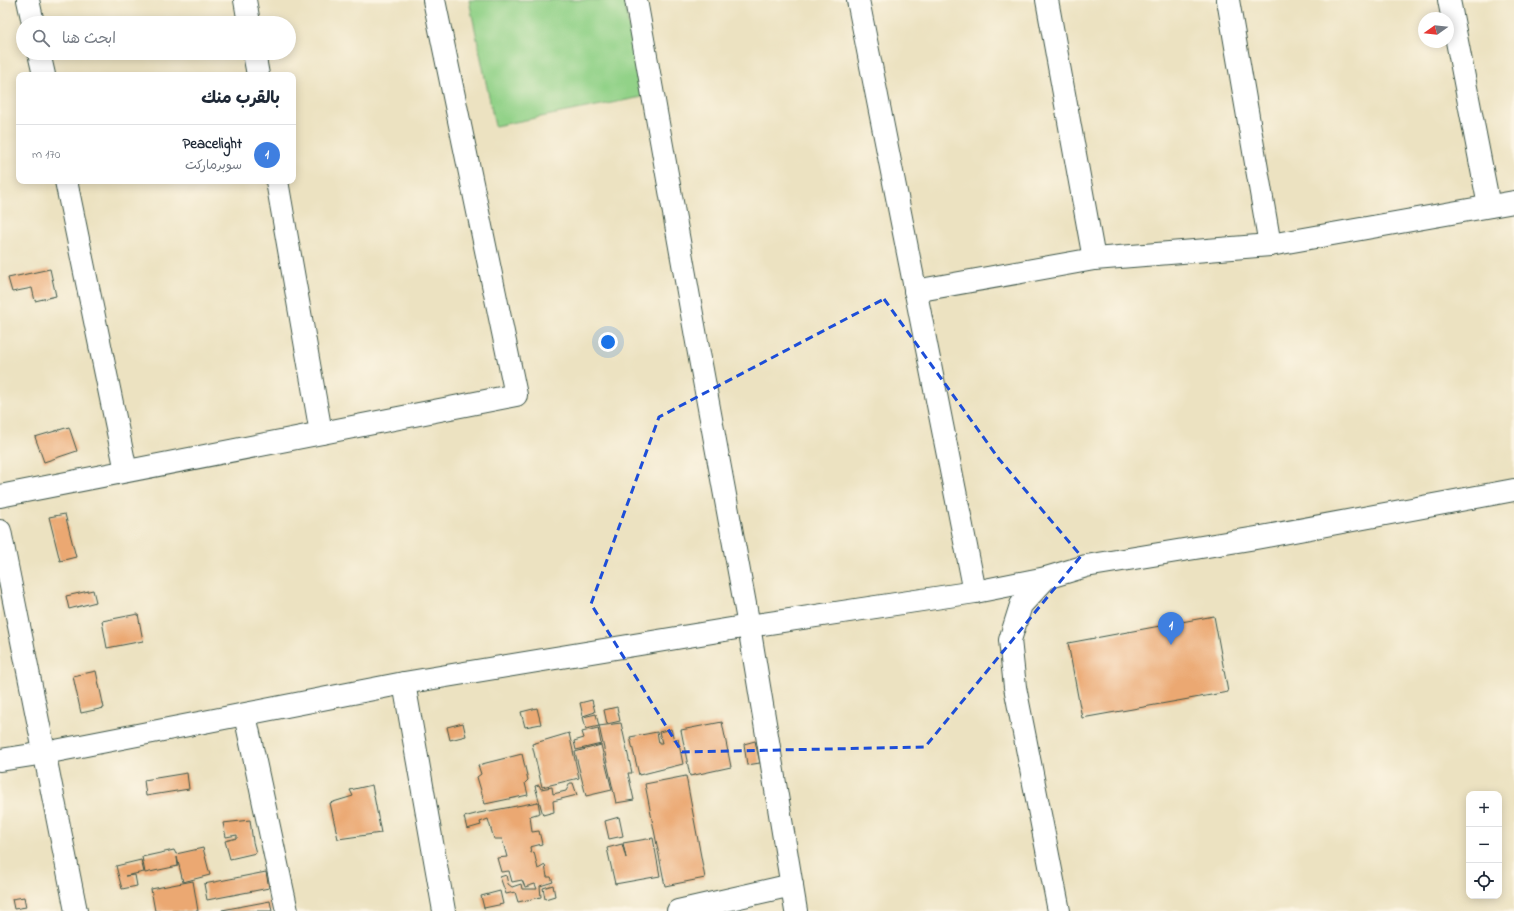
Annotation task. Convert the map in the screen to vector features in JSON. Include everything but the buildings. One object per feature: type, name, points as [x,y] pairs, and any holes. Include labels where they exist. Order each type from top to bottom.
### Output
[{"type":"street","points":[[28,0],[31,16]]},
{"type":"street","points":[[245,0],[248,16]]},
{"type":"street","points":[[0,496],[516,395],[434,0]]},
{"type":"street","points":[[636,0],[701,367],[749,626],[796,911]]},
{"type":"street","points":[[858,0],[975,592]]},
{"type":"street","points":[[1047,0],[1094,260]]},
{"type":"street","points":[[1228,0],[1270,245]]},
{"type":"street","points":[[1449,0],[1489,206]]},
{"type":"street","points":[[41,60],[43,72]]},
{"type":"street","points":[[255,60],[257,72]]},
{"type":"street","points":[[67,184],[126,471]]},
{"type":"street","points":[[278,184],[321,433]]},
{"type":"street","points":[[915,291],[1094,260],[1270,245],[1514,202]]},
{"type":"street","points":[[0,760],[45,753],[245,715],[404,683],[749,626],[975,592],[1046,578],[1086,566],[1256,538],[1514,490]]},
{"type":"street","points":[[0,531],[76,911]]},
{"type":"street","points":[[1046,578],[1021,605],[1010,640],[1015,687],[1060,911]]},
{"type":"street","points":[[404,683],[444,911]]},
{"type":"street","points":[[245,715],[287,911]]},
{"type":"street","points":[[678,911],[792,885]]},
{"type":"highlighted area","points":[[884,299],[999,459],[1081,556],[925,747],[682,752],[591,604],[659,417]]},
{"type":"green space","points":[[469,0],[624,0],[642,97],[495,126]]},
{"type":"place","name":"Peacelight","points":[[1171,645]]}]
